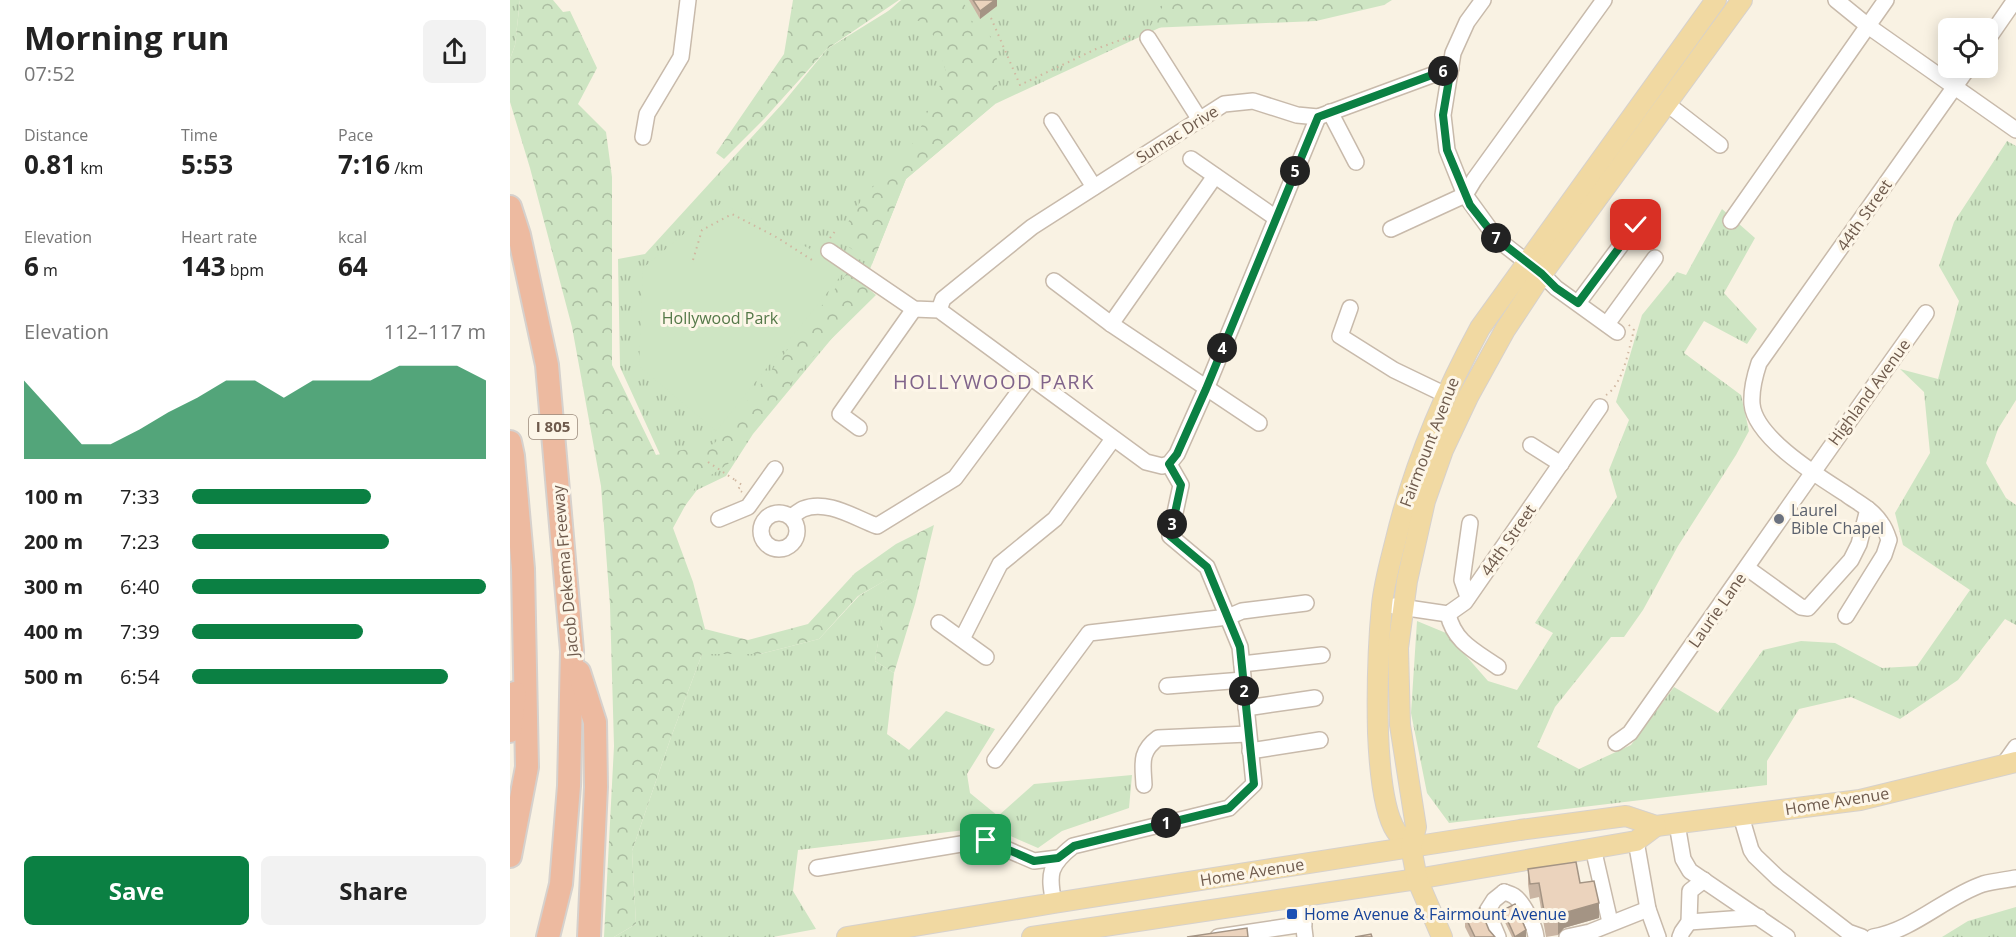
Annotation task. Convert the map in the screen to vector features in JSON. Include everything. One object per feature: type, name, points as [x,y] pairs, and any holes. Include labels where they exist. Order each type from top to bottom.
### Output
[{"type":"highway","name":"Jacob Dekema Freeway","points":[[510,207],[519,235],[548,365],[572,651],[569,786],[561,884],[548,937]]},
{"type":"highway","name":"I 805","points":[[510,442],[523,569],[527,767],[510,856]]},
{"type":"highway","points":[[510,731],[525,629]]},
{"type":"highway","points":[[572,651],[595,723],[596,787],[589,937]]},
{"type":"highway","points":[[556,937],[561,884]]},
{"type":"main road","name":"Fairmount Avenue","points":[[1442,937],[1417,879],[1411,847],[1416,827],[1400,725],[1398,648],[1403,607],[1425,501],[1443,450],[1534,268],[1716,0]]},
{"type":"main road","name":"Fairmount Avenue","points":[[1411,847],[1394,828],[1379,768],[1377,702],[1382,605],[1386,577],[1403,506],[1434,421],[1480,328],[1534,268],[1666,103],[1742,0]]},
{"type":"main road","name":"Home Avenue","points":[[847,937],[1411,847],[1626,816],[1656,826],[1860,800],[2010,763]]},
{"type":"main road","name":"Home Avenue","points":[[1032,937],[1058,935],[1256,902],[1417,879],[1636,841],[1656,826]]},
{"type":"street","points":[[643,137],[647,114],[681,57],[688,0]]},
{"type":"street","points":[[1483,0],[1467,22],[1453,53],[1443,115],[1447,150],[1470,205],[1497,239],[1556,288],[1612,328],[1655,258]]},
{"type":"street","points":[[1391,229],[1465,195],[1604,0]]},
{"type":"street","points":[[1836,0],[1868,26],[2016,130]]},
{"type":"street","points":[[1731,221],[1886,0]]},
{"type":"street","points":[[1998,25],[2015,0]]},
{"type":"street","points":[[1148,38],[1200,120]]},
{"type":"street","name":"Sumac Drive","points":[[939,310],[943,299],[1032,227],[1224,104],[1253,101],[1297,115],[1324,115],[1451,68]]},
{"type":"street","name":"44th Street","points":[[1812,472],[1779,447],[1757,421],[1752,404],[1755,375],[1760,363],[1961,78]]},
{"type":"street","points":[[1666,103],[1720,145]]},
{"type":"street","points":[[1324,115],[1356,162]]},
{"type":"street","points":[[1166,465],[1177,454],[1276,218],[1324,115]]},
{"type":"street","points":[[1052,121],[1094,187]]},
{"type":"street","points":[[1191,159],[1276,218]]},
{"type":"street","points":[[1111,324],[1215,176]]},
{"type":"street","points":[[1578,303],[1636,225]]},
{"type":"street","points":[[817,868],[986,840],[1034,861],[1058,858],[1074,846],[1229,808],[1254,784],[1240,647],[1207,567],[1170,536],[1181,485],[1166,465],[1146,462],[939,310],[914,309],[831,247]]},
{"type":"street","points":[[1054,281],[1111,324],[1259,423]]},
{"type":"street","points":[[1350,308],[1340,336],[1394,370],[1446,394]]},
{"type":"street","points":[[860,428],[840,414],[914,309]]},
{"type":"street","name":"Highland Avenue","points":[[1812,472],[1926,313]]},
{"type":"street","points":[[791,517],[803,509],[816,506],[830,507],[877,526],[955,478],[1030,377]]},
{"type":"street","name":"44th Street","points":[[1448,614],[1465,602],[1600,407]]},
{"type":"street","points":[[962,639],[1000,564],[1055,519],[1113,439]]},
{"type":"street","points":[[1531,444],[1561,464]]},
{"type":"street","points":[[719,519],[747,501],[775,469]]},
{"type":"street","points":[[1812,472],[1868,509],[1882,524],[1889,540],[1884,555],[1846,616]]},
{"type":"street","name":"Laurie Lane","points":[[1616,743],[1630,733],[1812,472]]},
{"type":"street","points":[[747,501],[764,520]]},
{"type":"street","points":[[1747,568],[1801,607],[1808,608],[1851,560],[1859,544],[1868,509]]},
{"type":"street","points":[[774,513],[791,517],[797,528],[795,541],[785,549],[773,549],[763,541],[760,530],[764,520],[774,513]]},
{"type":"street","points":[[1468,597],[1462,580],[1470,524]]},
{"type":"street","points":[[995,760],[1089,633],[1228,617],[1242,611],[1306,603]]},
{"type":"street","points":[[1382,605],[1448,614],[1451,627],[1463,643],[1498,667]]},
{"type":"street","points":[[939,623],[986,657]]},
{"type":"street","points":[[1167,686],[1322,655]]},
{"type":"street","points":[[1246,708],[1315,698]]},
{"type":"street","points":[[1144,785],[1143,757],[1148,745],[1158,738],[1248,734]]},
{"type":"street","points":[[1250,751],[1320,740]]},
{"type":"street","points":[[2010,763],[2016,747]]},
{"type":"street","points":[[1741,816],[1755,856],[1778,878],[1848,932],[1862,937]]},
{"type":"street","points":[[1677,824],[1686,864],[1690,871],[1787,937]]},
{"type":"street","points":[[1636,841],[1648,909],[1658,937]]},
{"type":"street","points":[[1593,848],[1610,922]]},
{"type":"street","points":[[1054,903],[1049,879],[1058,858]]},
{"type":"street","points":[[1497,865],[1504,892]]},
{"type":"street","points":[[1873,937],[1900,929],[1983,884],[2016,878]]},
{"type":"street","points":[[1680,937],[1689,921],[1690,891],[1704,880]]},
{"type":"street","points":[[1498,937],[1487,911],[1494,900],[1504,892]]},
{"type":"street","points":[[1504,892],[1515,896],[1528,915],[1536,937]]},
{"type":"street","points":[[1218,937],[1304,930],[1300,896]]},
{"type":"street","points":[[1256,902],[1261,934]]},
{"type":"street","points":[[1567,937],[1590,932],[1610,922],[1648,909]]},
{"type":"street","points":[[1689,921],[1759,917]]},
{"type":"path","points":[[991,18],[1020,85],[1144,31],[1148,38]]},
{"type":"path","points":[[693,260],[702,230],[732,214],[778,238],[812,260]]},
{"type":"path","points":[[831,247],[830,238],[836,230]]},
{"type":"path","points":[[1600,407],[1600,398],[1611,392],[1625,365],[1634,330],[1629,324],[1612,328]]},
{"type":"path","points":[[708,462],[741,484],[738,489],[747,501]]},
{"type":"green space","points":[[510,0],[520,0],[515,45],[510,59]]},
{"type":"green space","points":[[520,0],[553,0],[563,12],[570,11],[597,68],[578,104],[606,132],[612,177],[612,365],[656,455],[714,444],[848,272],[876,295],[804,366],[728,464],[697,484],[673,528],[693,582],[705,629],[748,640],[808,624],[855,573],[896,544],[934,525],[915,604],[894,673],[875,661],[888,579],[858,596],[819,639],[760,654],[702,654],[632,851],[636,924],[614,937],[604,937],[614,746],[610,605],[601,486],[572,327],[510,102],[510,59],[515,45]]},
{"type":"green space","points":[[793,0],[899,0],[827,49],[764,119],[724,159],[716,153],[784,54]]},
{"type":"green space","points":[[901,0],[963,0],[972,23],[987,27],[999,66],[995,104],[906,179],[872,264],[838,239],[862,199],[914,142],[946,72],[936,38],[919,21],[885,14]]},
{"type":"green space","name":"Hollywood Park","points":[[906,0],[1363,0],[1172,22],[995,104],[906,179],[852,314],[753,434],[726,476],[697,490],[684,507],[620,367],[618,259],[645,254],[783,103],[827,49]]},
{"type":"green space","points":[[1167,0],[1392,0],[1384,5],[1316,21],[1149,28]]},
{"type":"green space","points":[[2007,141],[2016,146],[2016,400],[1998,429],[1986,463],[2006,498],[2016,505],[2016,625],[2005,619],[1958,680],[1900,719],[1851,697],[1799,709],[1767,761],[1767,785],[1449,823],[1427,793],[1411,713],[1417,621],[1446,633],[1488,681],[1517,690],[1553,633],[1535,623],[1617,497],[1609,470],[1629,420],[1616,402],[1642,315],[1677,272],[1686,275],[1722,209],[1755,238],[1724,293],[1757,329],[1747,344],[1704,321],[1684,353],[1741,395],[1749,431],[1678,546],[1643,610],[1624,637],[1611,637],[1555,707],[1537,747],[1579,769],[1631,745],[1674,687],[1718,713],[1763,650],[1801,641],[1835,643],[1882,668],[1917,666],[1970,590],[1903,545],[1895,513],[1930,453],[1924,392],[1900,369],[1938,379],[1959,301],[1939,266],[1954,222]]},
{"type":"green space","points":[[721,203],[847,268],[716,431],[639,366],[643,268]]},
{"type":"green space","points":[[889,578],[875,661],[894,673],[887,734],[909,750],[946,711],[995,729],[967,774],[970,793],[998,816],[1034,784],[1132,775],[1129,808],[1062,831],[1038,848],[990,827],[798,850],[793,891],[816,929],[773,937],[614,937],[636,924],[632,851],[702,654],[760,654],[819,639],[859,596]]},
{"type":"green space","points":[[2016,907],[2016,937],[1942,937],[1968,921]]},
{"type":"building","points":[[973,0],[995,0],[980,11]]},
{"type":"building","points":[[1576,862],[1580,883],[1594,881],[1599,903],[1564,913],[1558,920],[1546,922],[1539,883],[1530,884],[1528,869]]},
{"type":"building","points":[[1515,904],[1526,930],[1515,937],[1503,910]]},
{"type":"building","points":[[1480,908],[1489,930],[1495,937],[1475,937],[1465,916]]},
{"type":"building","points":[[1247,928],[1248,937],[1187,937]]},
{"type":"building","points":[[1371,934],[1372,937],[1355,937]]},
{"type":"place","name":"Laurel Bible Chapel","points":[[1779,519]]},
{"type":"place","name":"Home Avenue & Fairmount Avenue","points":[[1292,914]]},
{"type":"district","name":"HOLLYWOOD PARK","points":[[994,382]]},
{"type":"route","points":[[986,840],[1034,861],[1058,858],[1074,846],[1229,808],[1254,784],[1240,647],[1207,567],[1170,536],[1181,485],[1169,464],[1177,454],[1206,389],[1318,117],[1451,68],[1443,115],[1447,150],[1470,205],[1497,239],[1542,274],[1556,288],[1578,303],[1636,225]]}]
